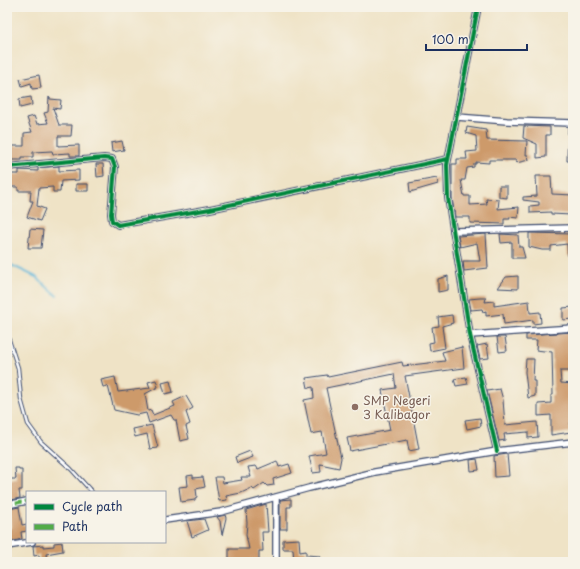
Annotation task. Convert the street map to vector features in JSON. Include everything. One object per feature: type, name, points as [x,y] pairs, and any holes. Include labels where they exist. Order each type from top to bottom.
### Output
[{"type":"street","points":[[478,7],[448,159],[448,198],[470,335],[497,451]]},
{"type":"street","points":[[457,117],[507,121],[573,123]]},
{"type":"street","points":[[7,167],[104,158],[112,159],[115,167],[111,214],[112,221],[118,225],[210,209],[448,159]]},
{"type":"street","points":[[453,231],[573,228]]},
{"type":"street","points":[[470,335],[573,328]]},
{"type":"street","points":[[166,520],[221,512],[375,472],[497,451],[573,442]]},
{"type":"street","points":[[276,497],[276,562]]},
{"type":"street","points":[[7,505],[26,501]]},
{"type":"street","points":[[7,546],[26,543]]},
{"type":"lane","points":[[7,334],[18,368],[21,399],[28,424],[41,442],[71,469],[91,491]]},
{"type":"building","points":[[39,75],[41,88],[32,89],[31,83],[22,86],[20,79]]},
{"type":"building","points":[[31,97],[32,105],[20,108],[19,99]]},
{"type":"building","points":[[49,97],[50,99],[61,100],[60,109],[53,108],[59,125],[72,125],[71,136],[58,136],[58,146],[79,145],[79,156],[70,156],[70,153],[53,154],[52,151],[33,152],[33,157],[22,157],[22,160],[7,160],[7,146],[24,146],[24,133],[32,132],[27,118],[34,116],[37,124],[48,123],[44,113],[48,112]]},
{"type":"building","points":[[524,126],[550,127],[550,135],[546,135],[546,157],[537,158],[537,144],[523,138]]},
{"type":"building","points":[[467,127],[486,130],[487,140],[527,141],[526,155],[528,155],[529,160],[516,163],[516,160],[489,160],[489,163],[476,162],[474,167],[467,168],[465,180],[461,180],[464,196],[470,196],[470,205],[487,204],[486,199],[499,200],[498,209],[519,207],[518,218],[509,217],[510,219],[504,219],[504,224],[470,223],[470,217],[455,217],[452,198],[452,164],[457,164],[457,159],[467,159],[466,152],[477,151],[476,136],[466,133]]},
{"type":"building","points":[[568,127],[573,127],[573,161],[567,161]]},
{"type":"building","points":[[122,141],[124,150],[112,152],[111,143]]},
{"type":"building","points":[[96,164],[103,164],[104,176],[97,177]]},
{"type":"building","points":[[59,166],[59,171],[79,170],[79,180],[61,181],[60,192],[53,192],[53,187],[39,188],[37,206],[45,209],[40,221],[27,217],[33,201],[30,201],[31,191],[18,191],[18,187],[9,187],[8,174],[19,174],[19,170],[38,171],[38,168]]},
{"type":"building","points":[[536,176],[551,176],[552,194],[573,195],[571,215],[551,214],[551,212],[530,213],[530,206],[539,205],[539,202],[523,200],[523,197],[537,196]]},
{"type":"building","points":[[437,178],[438,184],[410,192],[409,183]]},
{"type":"building","points":[[76,184],[88,184],[88,191],[76,191]]},
{"type":"building","points":[[499,186],[507,186],[507,198],[499,197]]},
{"type":"building","points":[[30,229],[43,230],[41,248],[28,248]]},
{"type":"building","points":[[529,233],[573,234],[573,256],[568,256],[567,244],[551,246],[551,250],[542,250],[529,247]]},
{"type":"building","points":[[486,234],[488,268],[464,271],[463,261],[480,261],[477,243],[460,247],[458,236]]},
{"type":"building","points":[[500,234],[518,235],[519,247],[522,247],[525,258],[512,258],[512,242],[501,243]]},
{"type":"building","points":[[448,276],[448,290],[438,292],[438,279]]},
{"type":"building","points":[[518,276],[518,289],[498,288],[506,277]]},
{"type":"building","points":[[486,298],[485,302],[494,301],[494,306],[529,301],[530,313],[540,312],[541,323],[533,324],[533,320],[504,324],[503,314],[486,316],[486,311],[483,312],[482,309],[471,310],[469,299]]},
{"type":"building","points":[[573,307],[572,319],[563,320],[563,308]]},
{"type":"building","points":[[452,315],[453,323],[442,326],[445,348],[430,351],[429,343],[434,342],[432,327],[439,326],[438,317]]},
{"type":"building","points":[[573,332],[573,371],[560,371],[561,383],[573,384],[573,423],[570,423],[571,432],[551,435],[551,415],[538,416],[538,404],[551,403],[551,395],[553,395],[552,352],[536,350],[537,340],[526,340],[526,335]]},
{"type":"building","points":[[497,337],[505,337],[507,351],[499,352]]},
{"type":"building","points":[[487,344],[489,358],[480,359],[477,346]]},
{"type":"building","points":[[462,347],[464,368],[405,376],[419,449],[409,451],[407,440],[350,451],[347,438],[390,430],[382,390],[396,388],[394,374],[326,388],[341,458],[339,468],[320,464],[321,472],[313,473],[309,456],[326,453],[322,432],[311,434],[304,400],[314,398],[313,387],[308,388],[306,378],[327,375],[328,377],[402,362],[403,366],[445,361],[442,352]]},
{"type":"building","points":[[526,359],[534,359],[533,381],[535,381],[535,396],[528,398],[525,372]]},
{"type":"building","points":[[115,377],[118,392],[150,388],[148,382],[156,380],[158,387],[145,394],[148,411],[151,410],[153,415],[175,406],[173,402],[186,396],[193,408],[186,412],[190,424],[186,426],[189,439],[180,441],[176,420],[174,420],[171,415],[149,423],[146,413],[137,415],[114,410],[108,386],[103,387],[101,380]]},
{"type":"building","points":[[466,377],[468,384],[456,386],[454,379]]},
{"type":"building","points":[[170,381],[173,392],[165,394],[162,383]]},
{"type":"building","points":[[500,389],[503,400],[505,425],[537,422],[538,437],[528,438],[528,432],[504,434],[505,440],[499,441],[487,391]]},
{"type":"building","points":[[480,418],[481,426],[467,429],[465,420]]},
{"type":"building","points":[[152,425],[158,448],[150,449],[147,434],[135,437],[133,429]]},
{"type":"building","points":[[250,451],[253,457],[237,463],[235,457]]},
{"type":"building","points":[[507,454],[509,476],[495,477],[494,456]]},
{"type":"building","points":[[477,459],[479,470],[471,471],[470,460]]},
{"type":"building","points":[[277,461],[279,467],[289,464],[292,473],[273,479],[274,485],[267,486],[264,483],[254,490],[252,488],[241,493],[226,496],[227,500],[219,501],[215,477],[222,477],[223,483],[242,480],[241,477],[251,477],[248,467],[256,466],[258,469]]},
{"type":"building","points":[[15,468],[22,470],[22,490],[19,490],[20,498],[7,501],[7,479],[16,479]]},
{"type":"building","points":[[193,475],[193,478],[203,477],[205,487],[196,489],[197,497],[195,500],[181,502],[179,487],[188,486],[187,476]]},
{"type":"building","points":[[291,499],[291,507],[287,507],[287,529],[280,529],[280,500]]},
{"type":"building","points":[[266,504],[268,532],[262,532],[263,551],[259,551],[259,561],[229,562],[229,549],[249,549],[246,535],[246,510]]},
{"type":"building","points":[[19,507],[22,525],[26,524],[26,531],[21,532],[22,539],[14,541],[7,539],[7,528],[11,528],[9,509]]},
{"type":"building","points":[[225,515],[226,518],[222,535],[220,521],[217,517]]},
{"type":"building","points":[[204,519],[208,530],[192,537],[187,521]]},
{"type":"building","points":[[299,539],[300,552],[306,551],[306,555],[320,556],[320,562],[294,562],[293,549],[283,549],[283,540]]},
{"type":"building","points":[[54,543],[62,543],[63,551],[46,554],[47,562],[39,562],[39,555],[34,556],[33,546],[54,546]]},
{"type":"waterway","points":[[7,263],[36,277],[57,296]]},
{"type":"marked path","points":[[7,505],[26,501]]},
{"type":"cycle path","points":[[478,7],[447,165],[448,198],[470,335],[497,451]]},
{"type":"cycle path","points":[[7,167],[104,158],[112,159],[115,167],[111,214],[112,221],[118,225],[210,209],[448,159]]},
{"type":"place","name":"SMP Negeri 3 Kalibagor","points":[[355,407]]}]
